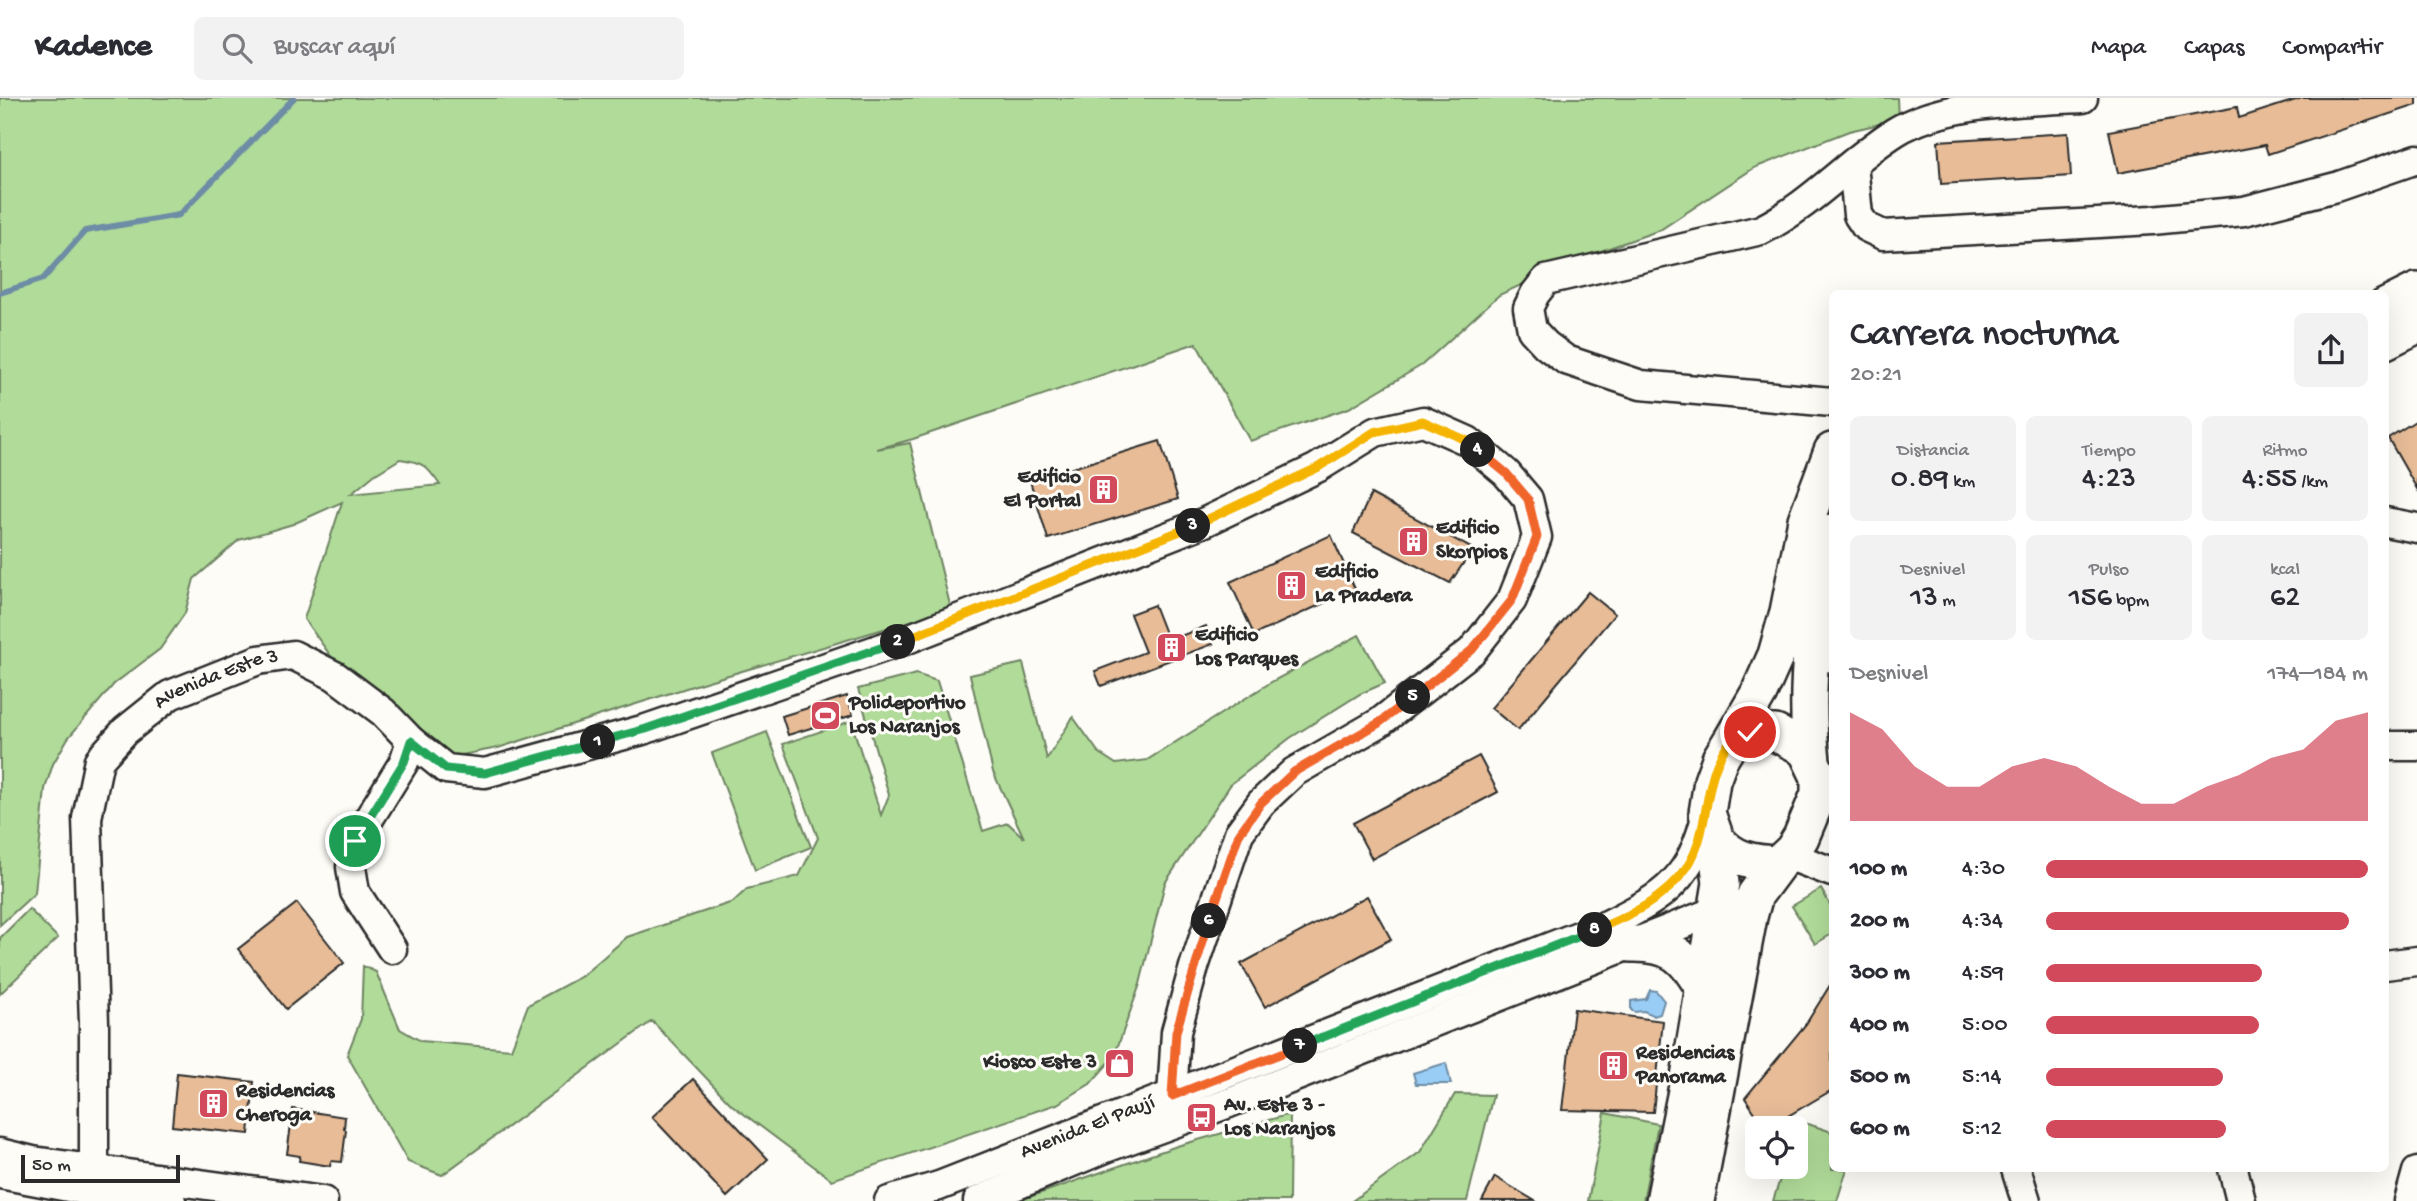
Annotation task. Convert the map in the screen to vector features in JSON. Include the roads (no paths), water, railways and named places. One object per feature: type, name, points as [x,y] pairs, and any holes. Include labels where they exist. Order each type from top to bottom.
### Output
[{"type":"main road","points":[[2389,305],[2417,291]]},
{"type":"main road","points":[[2389,339],[2417,325]]},
{"type":"main road","points":[[1664,1201],[1704,991],[1721,883],[1711,826],[1712,781],[1720,759],[1759,693],[1776,655],[1788,612],[1806,520],[1829,459]]},
{"type":"main road","points":[[1696,1201],[1755,895],[1801,837],[1816,802],[1821,779],[1808,686],[1816,611],[1829,546]]},
{"type":"main road","points":[[1731,741],[1750,732],[1775,733],[1807,752],[1821,779]]},
{"type":"main road","points":[[1711,826],[1725,850],[1736,858],[1746,861],[1783,860]]},
{"type":"main road","points":[[1631,944],[1660,946],[1679,955],[1694,972],[1704,991]]},
{"type":"street","points":[[1829,402],[1641,385],[1566,360],[1532,330],[1528,307],[1546,280],[1761,230],[1787,217],[1896,131],[1931,117],[1974,107],[2083,98]]},
{"type":"street","points":[[1853,164],[1858,215],[1866,227],[1883,235],[2138,221],[2244,211],[2336,187],[2417,159]]},
{"type":"street","name":"Avenida Este 3","points":[[95,1181],[94,1023],[87,818],[99,760],[125,731],[170,695],[258,660],[293,655],[335,676],[383,712],[411,741],[446,769],[485,773],[646,729],[905,640],[1205,522],[1317,468],[1374,432],[1423,421],[1468,441],[1506,473],[1528,499],[1537,537],[1512,600],[1472,650],[1379,723],[1294,772],[1261,803],[1239,834],[1194,967],[1176,1032],[1177,1107]]},
{"type":"street","points":[[2389,523],[2417,528]]},
{"type":"street","points":[[1816,611],[1829,649]]},
{"type":"street","points":[[392,949],[355,892],[351,867],[355,841],[404,762],[411,741]]},
{"type":"street","points":[[2389,747],[2417,746]]},
{"type":"street","name":"Avenida El Paují","points":[[978,1201],[1177,1107],[1631,913],[1662,895],[1686,868],[1711,826]]},
{"type":"street","points":[[1783,860],[1829,871]]},
{"type":"street","name":"Avenida El Paují","points":[[889,1201],[1177,1107],[1230,1103],[1755,895]]},
{"type":"street","points":[[2389,964],[2417,961]]},
{"type":"street","points":[[0,1153],[171,1201]]},
{"type":"street","points":[[2017,1172],[2026,1201]]},
{"type":"street","points":[[2234,1172],[2241,1201]]},
{"type":"street","points":[[2409,1201],[2417,1172]]},
{"type":"street","points":[[0,1174],[323,1201]]},
{"type":"water","points":[[1650,990],[1656,991],[1664,1001],[1660,1014],[1654,1016],[1644,1011],[1631,1010],[1631,1001],[1646,999]]},
{"type":"water","points":[[1446,1063],[1451,1084],[1416,1084],[1413,1073]]},
{"type":"waterway","points":[[0,293],[43,279],[85,231],[179,215],[294,98]]},
{"type":"place","name":"Edificio El Portal","points":[[1104,490]]},
{"type":"place","name":"Edificio Skorpios","points":[[1413,541]]},
{"type":"place","name":"Edificio La Pradera","points":[[1292,585]]},
{"type":"place","name":"Edificio Los Parques","points":[[1172,648]]},
{"type":"place","name":"Polideportivo Los Naranjos","points":[[826,716]]},
{"type":"place","name":"Kiosco Este 3","points":[[1120,1063]]},
{"type":"place","name":"Residencias Panorama","points":[[1613,1066]]},
{"type":"place","name":"Residencias Cheroga","points":[[213,1104]]},
{"type":"place","name":"Av. Este 3 - Los Naranjos","points":[[1201,1118]]}]
